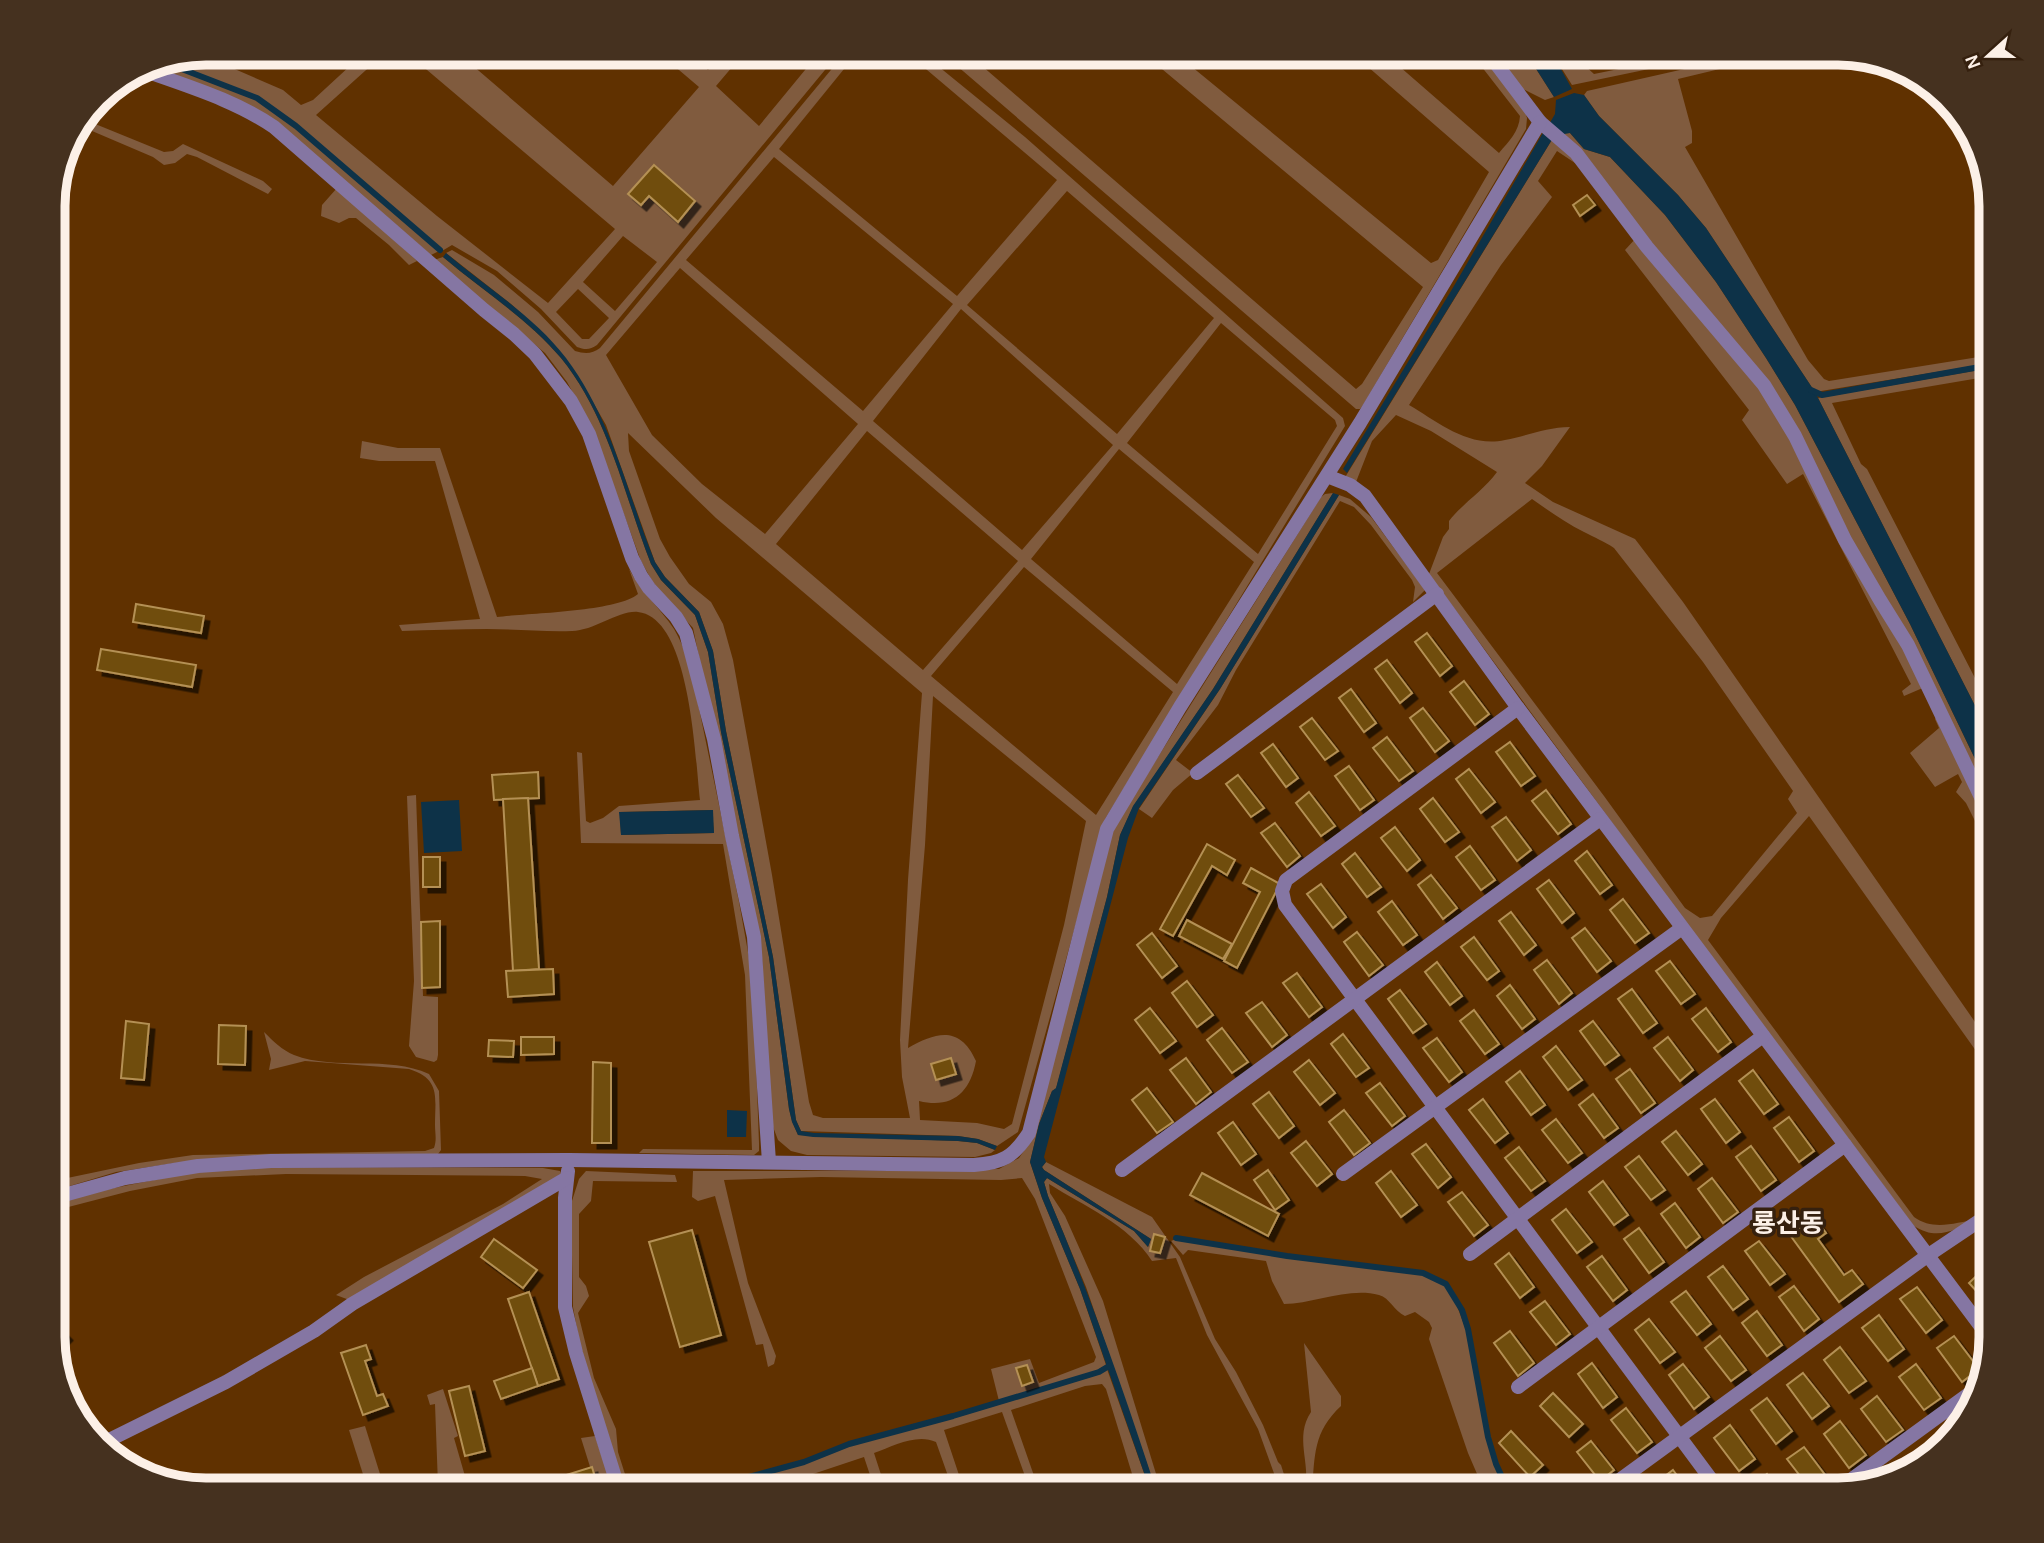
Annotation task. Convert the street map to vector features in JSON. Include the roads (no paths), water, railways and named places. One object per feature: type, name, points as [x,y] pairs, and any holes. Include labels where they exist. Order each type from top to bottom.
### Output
[{"type":"street","points":[[1497,65],[1539,122],[1576,153],[1647,247],[1764,385],[1795,436],[1857,560],[1908,645],[1979,791]]},
{"type":"street","points":[[155,75],[232,103],[274,127],[535,354],[570,401],[589,434],[632,558],[649,588],[676,617],[686,633],[714,739],[754,937],[769,1162]]},
{"type":"street","points":[[65,1195],[125,1178],[198,1166],[271,1161],[569,1160],[974,1165],[1004,1160],[1019,1148],[1029,1133],[1107,829],[1180,706],[1327,476],[1539,122]]},
{"type":"street","points":[[1327,476],[1350,485],[1365,496],[1600,819],[1979,1324]]},
{"type":"street","points":[[1196,773],[1437,594]]},
{"type":"street","points":[[1518,708],[1286,880],[1282,891],[1285,905],[1710,1478]]},
{"type":"street","points":[[1122,1170],[1600,819]]},
{"type":"street","points":[[1343,1174],[1682,928]]},
{"type":"street","points":[[1470,1254],[1763,1036]]},
{"type":"street","points":[[1518,1387],[1598,1325],[1845,1146]]},
{"type":"street","points":[[569,1160],[564,1226],[565,1307],[576,1353],[615,1478]]},
{"type":"street","points":[[109,1440],[226,1382],[314,1331],[352,1304],[567,1178]]},
{"type":"street","points":[[1623,1478],[1927,1256],[1979,1222]]},
{"type":"street","points":[[1854,1477],[1966,1396]]},
{"type":"water","points":[[1534,65],[1559,65],[1572,89],[1554,97]]},
{"type":"water","points":[[1574,93],[1584,95],[1599,116],[1678,195],[1706,228],[1815,392],[1979,713],[1979,767],[1910,624],[1795,405],[1766,358],[1716,282],[1665,215],[1610,157],[1584,149],[1570,133],[1559,135],[1548,126],[1555,114],[1556,100]]},
{"type":"water","points":[[1544,131],[1553,138],[1347,473],[1343,469]]},
{"type":"water","points":[[446,253],[525,315],[566,358],[582,381],[607,431],[655,562],[665,577],[699,612],[713,651],[726,731],[773,957],[796,1120],[801,1131],[958,1136],[997,1146],[995,1150],[977,1143],[958,1141],[798,1135],[789,1109],[769,957],[721,732],[708,652],[695,615],[661,580],[651,564],[614,457],[592,405],[578,381],[548,344],[519,317],[443,257]]},
{"type":"water","points":[[1333,493],[1339,495],[1220,689],[1139,808],[1128,838],[1044,1157],[1046,1162],[1042,1167],[1151,1239],[1148,1247],[1134,1231],[1047,1178],[1044,1182],[1092,1305],[1131,1416],[1152,1478],[1146,1478],[1080,1289],[1030,1162],[1039,1124],[1052,1091],[1056,1088],[1107,897],[1120,835],[1133,806],[1213,689]]},
{"type":"water","points":[[459,800],[462,851],[424,853],[421,802]]},
{"type":"water","points":[[713,810],[714,833],[621,835],[619,812]]},
{"type":"water","points":[[727,1110],[747,1111],[746,1137],[727,1137]]},
{"type":"waterway","points":[[179,68],[257,98],[296,126],[440,250]]},
{"type":"waterway","points":[[1811,390],[1822,395],[1979,367]]},
{"type":"waterway","points":[[1176,1238],[1287,1256],[1423,1273],[1446,1284],[1462,1310],[1468,1329],[1488,1437],[1502,1478]]},
{"type":"waterway","points":[[747,1478],[804,1462],[849,1444],[1099,1372],[1109,1366]]},
{"type":"district","name":"룡산동","points":[[1788,1223]]}]
